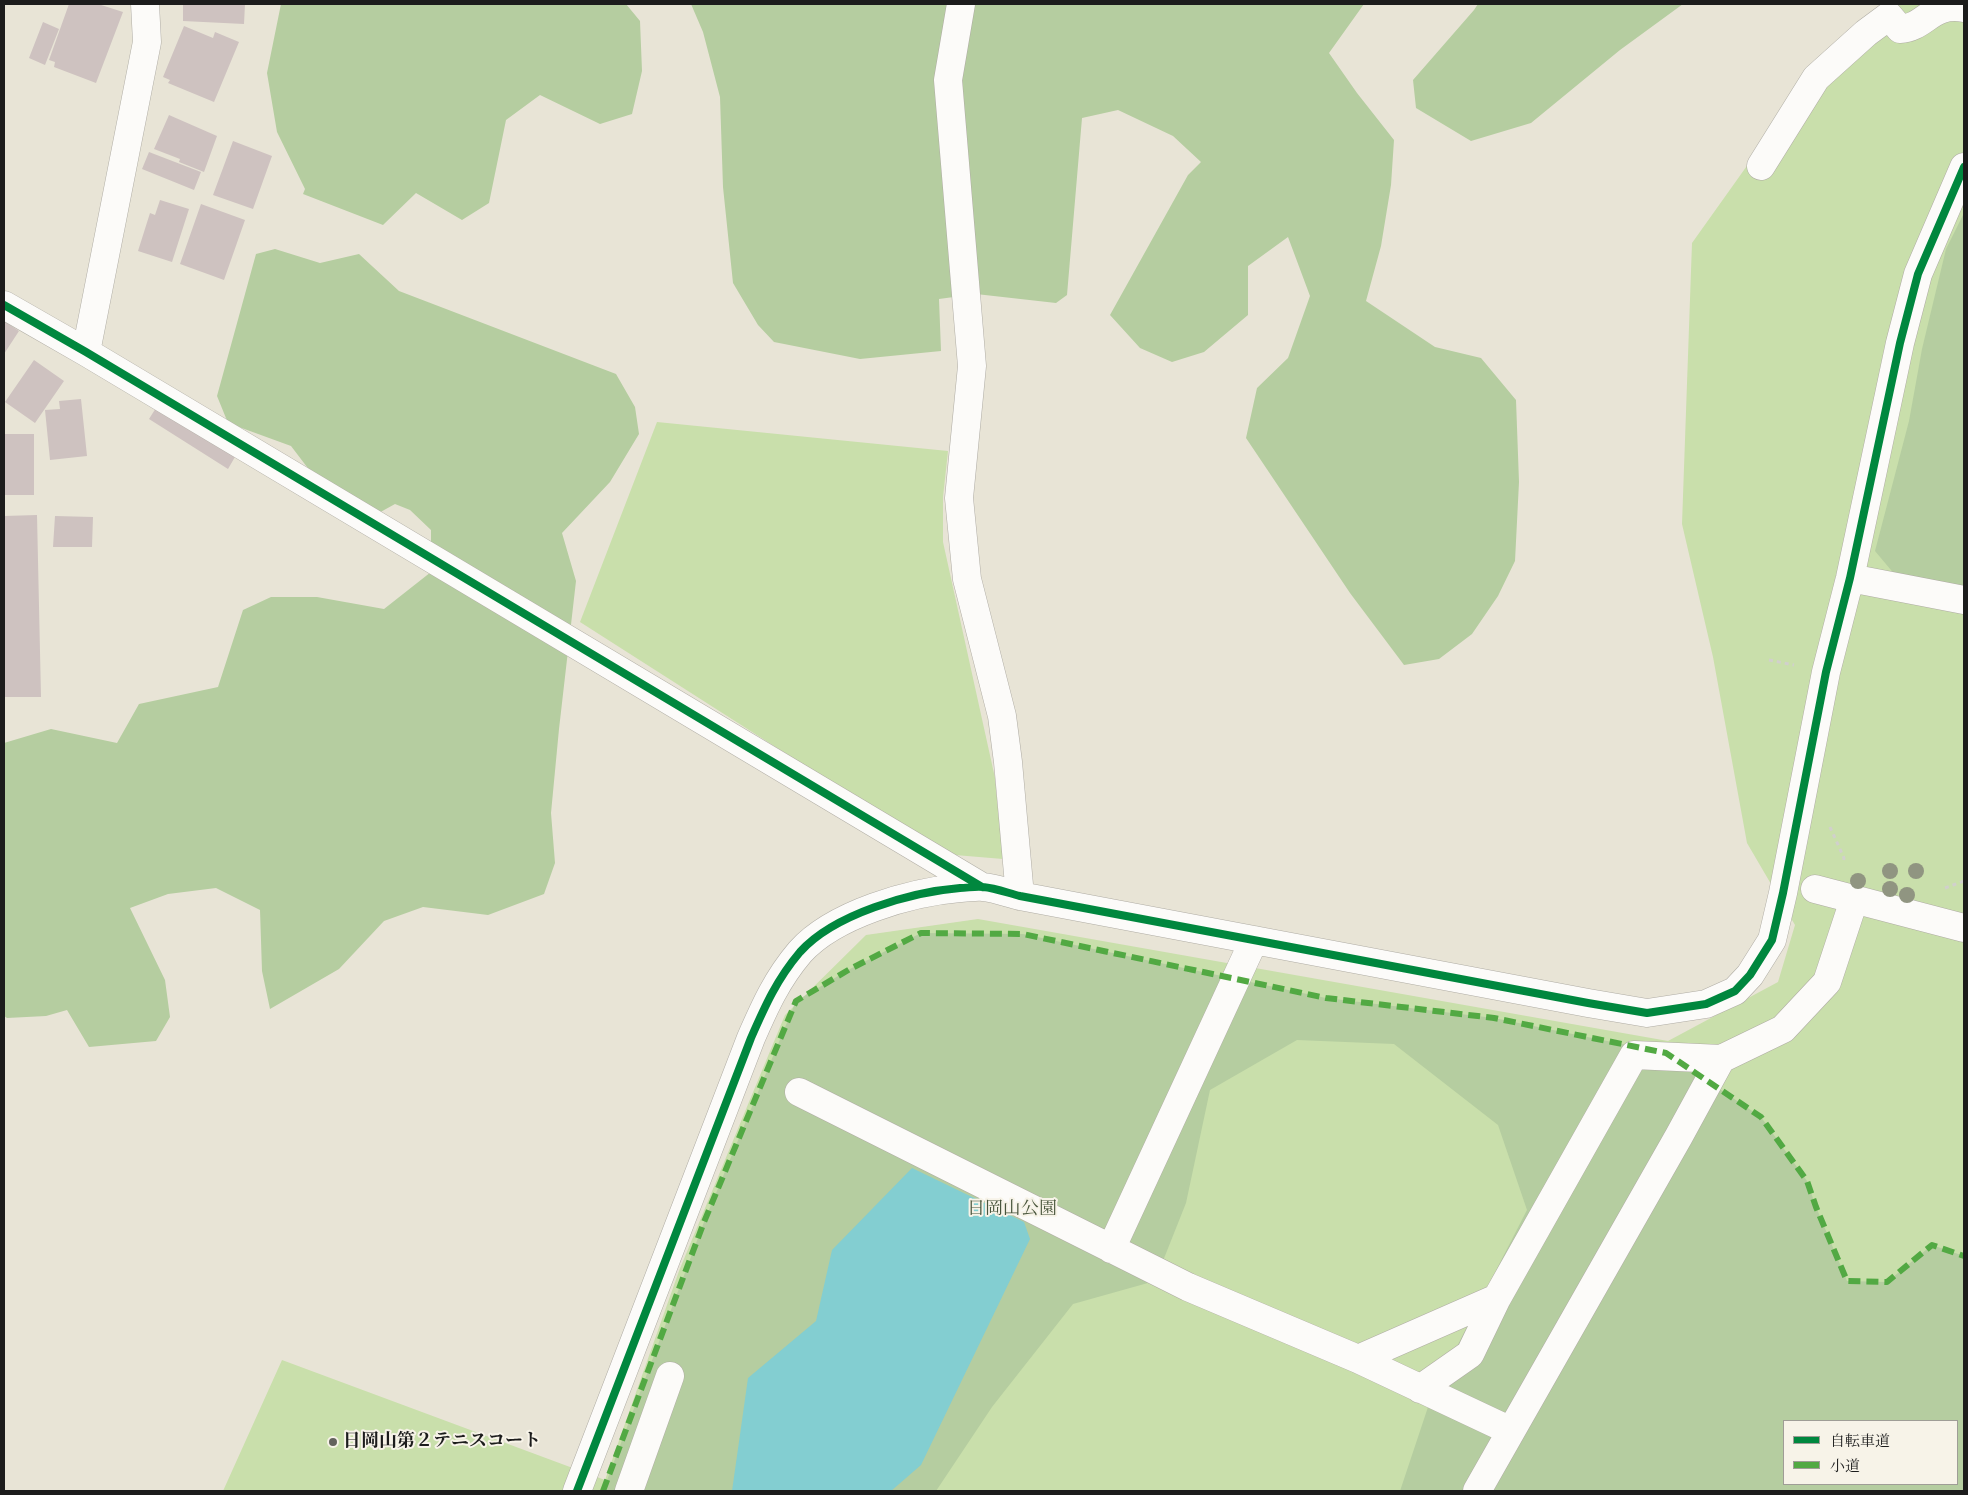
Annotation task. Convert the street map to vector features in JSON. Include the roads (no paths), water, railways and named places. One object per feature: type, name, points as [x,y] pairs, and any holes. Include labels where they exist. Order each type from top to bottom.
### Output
[{"type":"street","points":[[86,352],[147,42],[145,4]]},
{"type":"street","points":[[961,4],[948,80],[972,366],[959,498],[967,579],[1002,716],[1020,896]]},
{"type":"street","points":[[1761,166],[1816,78],[1866,33],[1889,16],[1900,29],[1909,29],[1932,13],[1948,8],[1964,8]]},
{"type":"street","points":[[577,1491],[750,1038],[771,993],[801,951],[832,927],[858,914],[887,903],[934,890],[982,887],[1020,896],[1647,1013],[1706,1004],[1735,991],[1750,975],[1772,940],[1826,672],[1850,578],[1900,343],[1918,274],[1964,167]]},
{"type":"street","points":[[4,305],[86,352],[982,887]]},
{"type":"street","points":[[1850,578],[1964,600]]},
{"type":"street","points":[[1815,889],[1964,928]]},
{"type":"street","points":[[1420,1389],[1470,1354],[1497,1298],[1634,1055],[1721,1059],[1783,1029],[1827,982],[1854,900]]},
{"type":"street","points":[[1111,1249],[1254,940]]},
{"type":"street","points":[[1477,1491],[1721,1059]]},
{"type":"street","points":[[799,1092],[1188,1287],[1358,1359],[1511,1432]]},
{"type":"street","points":[[1358,1359],[1497,1298]]},
{"type":"street","points":[[629,1491],[670,1376]]},
{"type":"water","points":[[912,1168],[1024,1222],[1030,1239],[921,1465],[891,1491],[732,1491],[748,1378],[816,1321],[832,1250]]},
{"type":"place","name":"日岡山第２テニスコート","points":[[333,1442]]},
{"type":"park label","name":"日岡山公園","points":[[1012,1210]]}]
